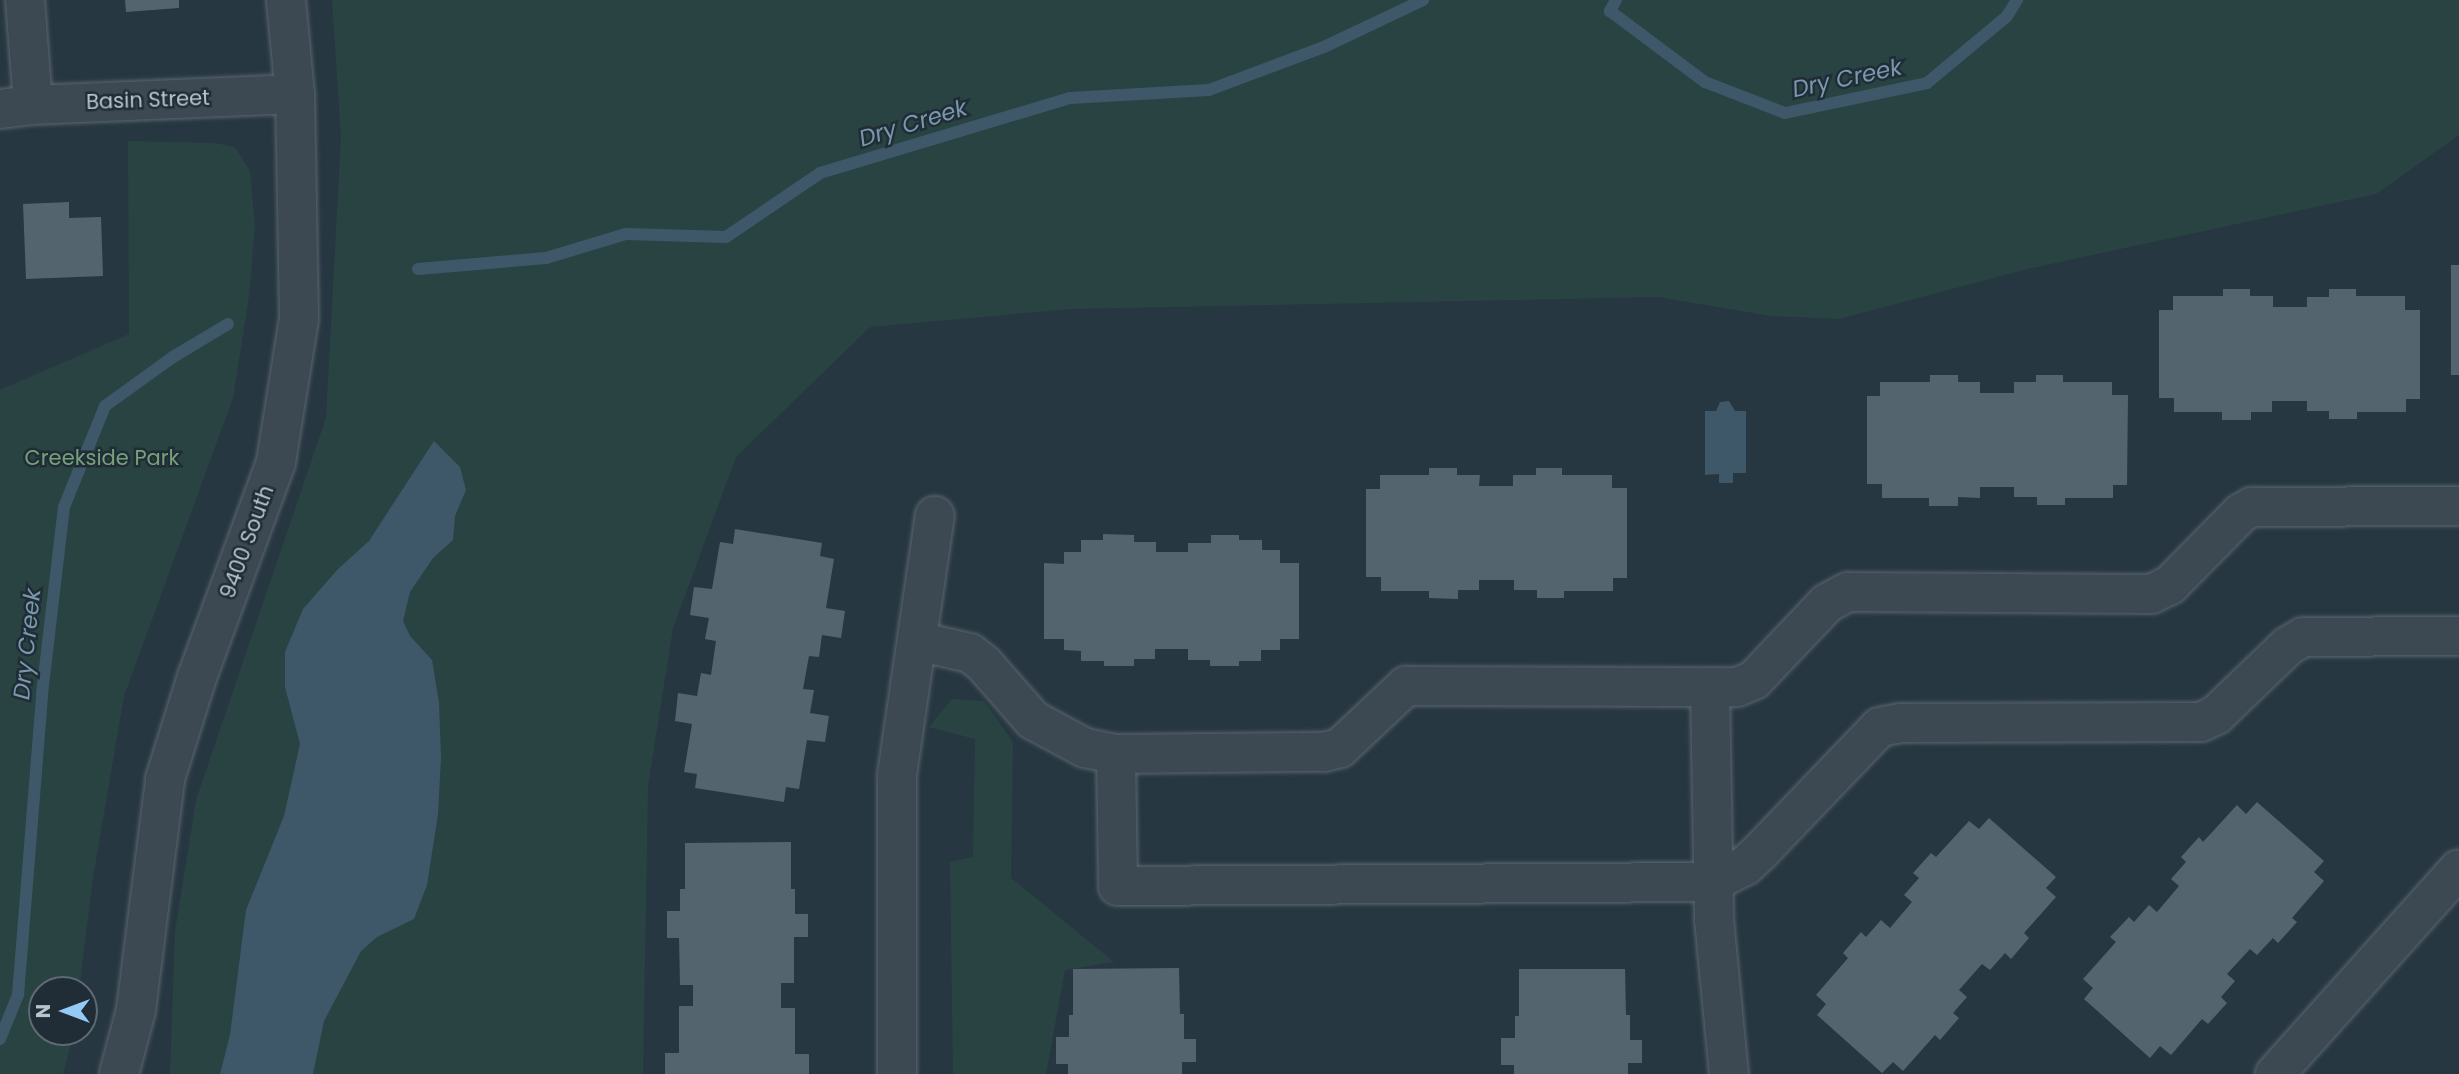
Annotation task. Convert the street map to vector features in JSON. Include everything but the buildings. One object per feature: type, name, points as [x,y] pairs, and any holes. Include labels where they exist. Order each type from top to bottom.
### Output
[{"type":"street","points":[[16,107],[25,0]]},
{"type":"street","name":"9400 South","points":[[119,1074],[136,1010],[165,779],[197,677],[276,462],[299,319],[296,94],[286,0]]},
{"type":"street","name":"Basin Street","points":[[16,107],[296,94]]},
{"type":"street","points":[[917,641],[970,653],[983,663],[1033,720],[1050,732],[1085,748],[1116,754],[1332,751],[1340,748],[1401,689],[1414,684],[1737,687],[1754,680],[1827,603],[1848,592],[2151,594],[2170,585],[2241,513],[2252,507],[2459,506]]},
{"type":"street","points":[[897,1074],[897,775],[935,516]]},
{"type":"street","points":[[1116,754],[1118,886],[1713,882],[1751,860],[1880,727],[1901,723],[2201,722],[2216,715],[2288,646],[2303,637],[2459,636]]},
{"type":"street","points":[[1710,687],[1713,882],[1729,1074]]},
{"type":"street","points":[[2275,1074],[2459,869]]},
{"type":"green space","points":[[332,0],[2459,0],[2459,135],[2376,194],[2027,269],[1839,319],[1771,316],[1658,297],[1070,309],[870,327],[736,457],[673,628],[648,786],[643,1074],[170,1074],[175,932],[196,800],[326,418],[341,137]]},
{"type":"green space","name":"Creekside Park","points":[[128,141],[215,143],[235,147],[250,171],[255,226],[249,296],[233,398],[124,696],[93,878],[81,976],[28,976],[28,1046],[70,1046],[63,1074],[0,1074],[0,390],[129,334]]},
{"type":"green space","points":[[952,699],[984,701],[1013,742],[1011,878],[1114,962],[1065,970],[1046,1074],[953,1074],[950,862],[973,857],[975,739],[929,727]]},
{"type":"water","points":[[1729,401],[1735,411],[1746,411],[1746,473],[1733,473],[1733,483],[1719,483],[1719,474],[1705,475],[1705,411],[1716,411],[1720,402]]},
{"type":"water","points":[[434,441],[460,467],[466,490],[455,516],[453,540],[433,558],[410,592],[403,621],[410,636],[432,660],[439,703],[441,757],[438,814],[427,885],[414,919],[377,937],[361,951],[324,1021],[313,1074],[220,1074],[230,1035],[246,910],[284,816],[300,744],[285,687],[285,652],[303,609],[338,569],[369,541]]},
{"type":"waterway","name":"Dry Creek","points":[[418,269],[546,258],[626,234],[726,237],[820,173],[1070,98],[1209,90],[1324,47],[1423,0]]},
{"type":"waterway","name":"Dry Creek","points":[[1616,0],[1610,11],[1705,82],[1785,113],[1927,83],[2007,16],[2017,0]]},
{"type":"waterway","name":"Dry Creek","points":[[0,1039],[18,995],[42,694],[64,507],[105,406],[173,357],[228,324]]}]
